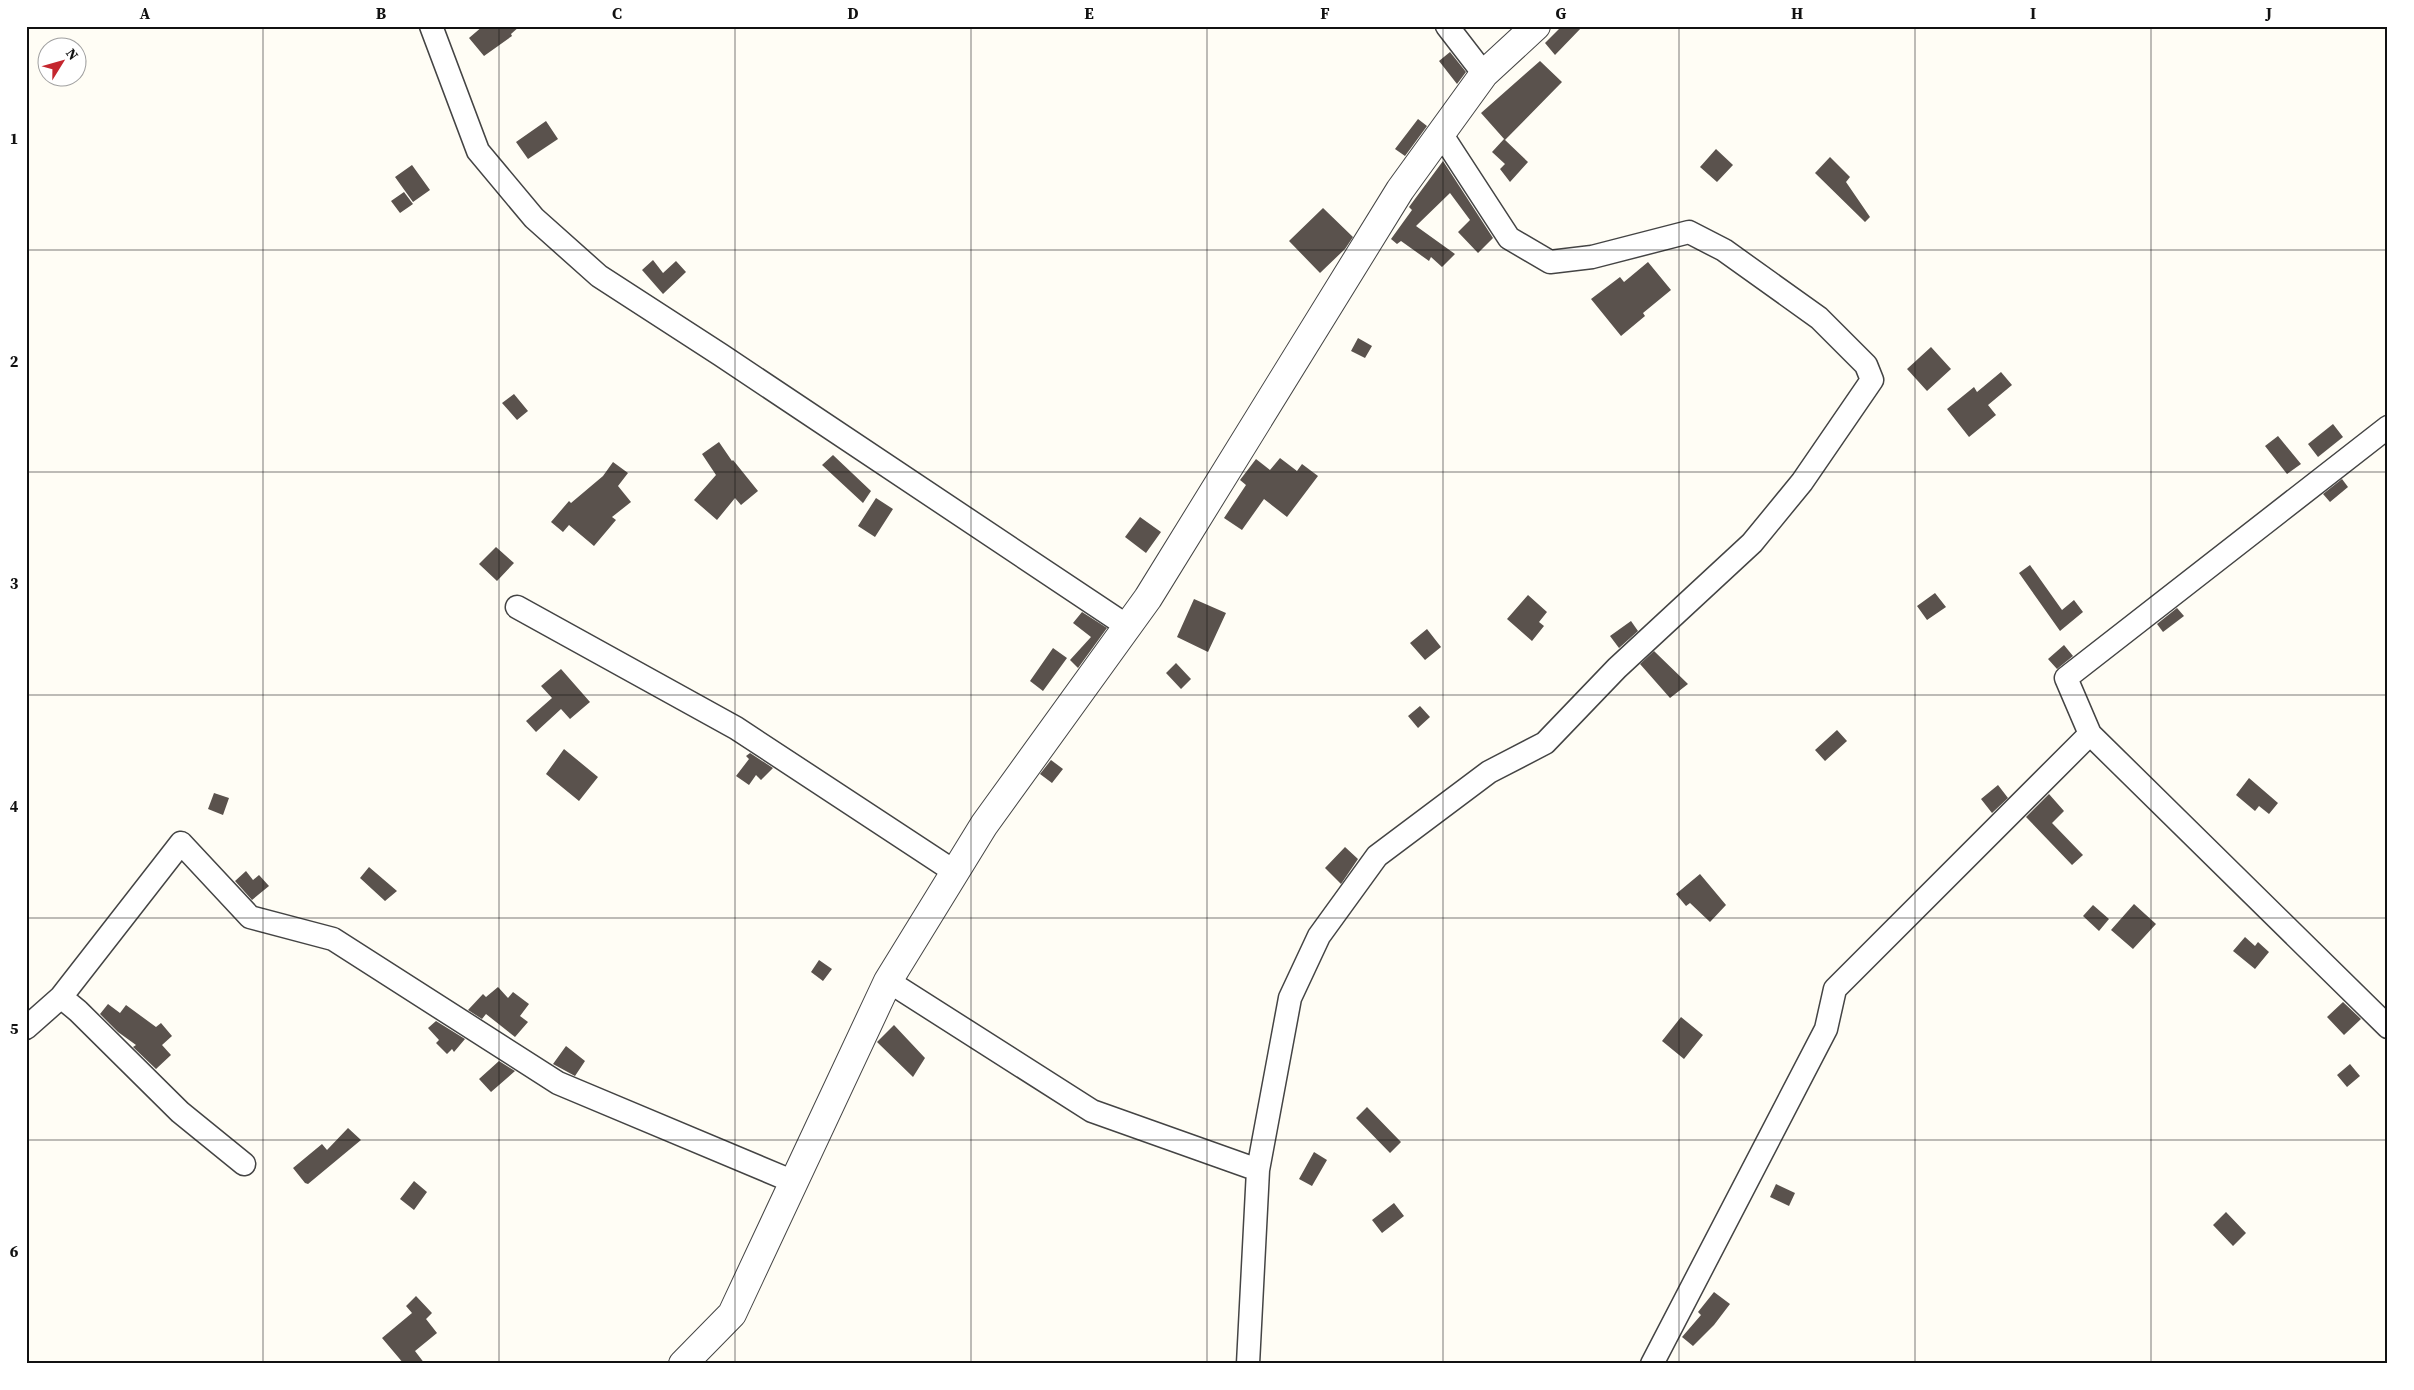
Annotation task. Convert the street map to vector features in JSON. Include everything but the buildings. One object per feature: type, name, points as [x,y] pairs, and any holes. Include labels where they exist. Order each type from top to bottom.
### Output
[{"type":"street","points":[[431,26],[478,151],[534,218],[599,276],[744,370],[1127,626]]},
{"type":"street","points":[[1447,26],[1484,74]]},
{"type":"street","points":[[683,1364],[732,1314],[888,981],[984,825],[1148,598],[1400,190],[1442,135],[1484,74],[1536,26]]},
{"type":"street","points":[[1248,1364],[1258,1170],[1290,998],[1319,936],[1377,856],[1489,772],[1545,743],[1617,668],[1752,543],[1802,482],[1872,380],[1866,365],[1819,318],[1724,250],[1689,232],[1592,257],[1550,262],[1509,238],[1442,135]]},
{"type":"street","points":[[2388,427],[2066,678],[2090,734],[2388,1027]]},
{"type":"street","points":[[517,607],[736,728],[955,872]]},
{"type":"street","points":[[1652,1364],[1826,1029],[1835,989],[2090,734]]},
{"type":"street","points":[[26,1028],[61,997],[181,844],[250,917],[334,939],[558,1083],[794,1182]]},
{"type":"street","points":[[888,981],[1092,1111],[1258,1170]]},
{"type":"street","points":[[61,997],[78,1011],[180,1112],[244,1164]]}]
